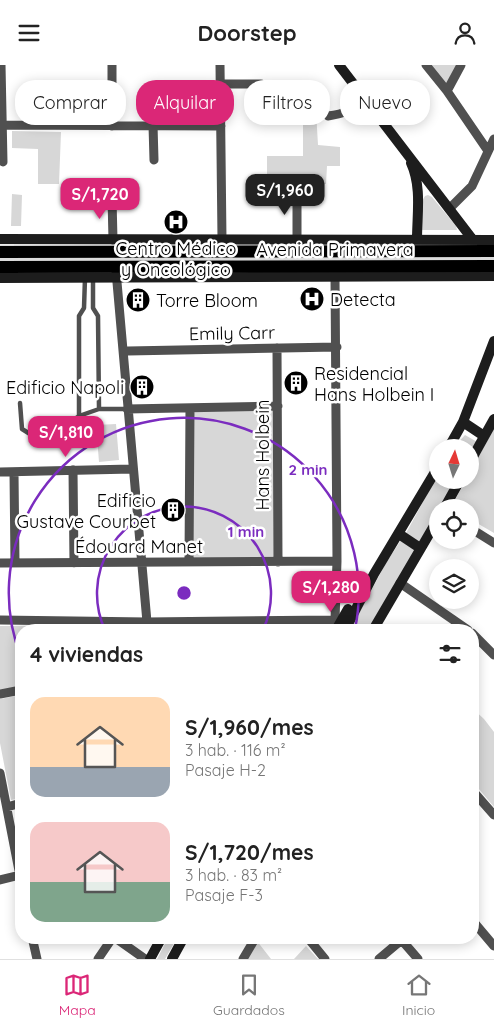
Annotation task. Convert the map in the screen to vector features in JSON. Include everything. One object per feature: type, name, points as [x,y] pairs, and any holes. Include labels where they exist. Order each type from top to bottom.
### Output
[{"type":"main road","points":[[341,66],[351,80]]},
{"type":"main road","points":[[385,125],[473,240]]},
{"type":"main road","points":[[407,153],[417,181],[417,240]]},
{"type":"main road","points":[[418,204],[422,194],[427,191],[432,192],[441,199]]},
{"type":"main road","points":[[0,239],[114,246]]},
{"type":"main road","name":"Avenida Primavera","points":[[114,246],[222,239],[494,240]]},
{"type":"main road","points":[[0,252],[114,246]]},
{"type":"main road","name":"Avenida Primavera","points":[[114,246],[494,251]]},
{"type":"main road","name":"Avenida Primavera","points":[[116,273],[494,266]]},
{"type":"main road","points":[[0,267],[116,273]]},
{"type":"main road","points":[[0,278],[89,278],[116,273]]},
{"type":"main road","name":"Avenida Primavera","points":[[116,273],[335,277],[494,276]]},
{"type":"main road","points":[[454,439],[463,423],[494,341]]},
{"type":"main road","points":[[479,445],[494,419]]},
{"type":"main road","points":[[463,423],[484,436]]},
{"type":"main road","points":[[337,624],[374,574],[429,482]]},
{"type":"main road","points":[[399,534],[420,548]]},
{"type":"main road","points":[[376,624],[429,534]]},
{"type":"main road","points":[[348,624],[374,574]]},
{"type":"main road","points":[[150,959],[158,944]]},
{"type":"main road","points":[[172,959],[180,944]]},
{"type":"street","points":[[1,65],[3,162]]},
{"type":"street","points":[[112,65],[112,126]]},
{"type":"street","points":[[220,65],[221,80]]},
{"type":"street","points":[[426,65],[447,91],[488,151]]},
{"type":"street","points":[[447,91],[461,65]]},
{"type":"street","points":[[1,125],[221,126],[222,239]]},
{"type":"street","points":[[153,125],[154,160]]},
{"type":"street","points":[[449,209],[472,186],[494,139]]},
{"type":"street","points":[[297,193],[297,239]]},
{"type":"street","points":[[112,198],[114,246]]},
{"type":"street","points":[[116,273],[140,563],[147,622]]},
{"type":"street","points":[[335,277],[337,347],[336,624]]},
{"type":"street","name":"Emily Carr","points":[[128,351],[337,347]]},
{"type":"street","name":"Hans Holbein","points":[[278,348],[278,562]]},
{"type":"street","points":[[127,409],[278,406]]},
{"type":"street","points":[[189,562],[190,408]]},
{"type":"street","points":[[0,472],[132,469]]},
{"type":"street","points":[[73,470],[74,563]]},
{"type":"street","points":[[14,471],[15,563]]},
{"type":"street","points":[[479,534],[494,543]]},
{"type":"street","name":"Édouard Manet","points":[[0,563],[337,561]]},
{"type":"street","points":[[400,583],[458,624]]},
{"type":"street","points":[[336,601],[339,608],[348,609]]},
{"type":"street","points":[[0,620],[73,624]]},
{"type":"street","points":[[318,620],[323,624]]},
{"type":"street","points":[[128,624],[147,622],[318,620],[332,624]]},
{"type":"street","points":[[479,641],[494,655]]},
{"type":"street","points":[[0,694],[15,691]]},
{"type":"street","points":[[0,773],[15,850]]},
{"type":"street","points":[[479,798],[494,815]]},
{"type":"street","points":[[6,807],[15,805]]},
{"type":"street","points":[[0,880],[15,879]]},
{"type":"street","points":[[479,928],[494,946]]},
{"type":"street","points":[[34,944],[37,959]]},
{"type":"street","points":[[98,959],[108,944]]},
{"type":"street","points":[[123,944],[144,959]]},
{"type":"street","points":[[243,959],[252,944]]},
{"type":"street","points":[[313,944],[325,959]]},
{"type":"street","points":[[379,959],[396,944]]},
{"type":"street","points":[[406,944],[418,959]]},
{"type":"lane","points":[[79,416],[79,316],[84,308],[89,278]]},
{"type":"lane","points":[[89,278],[93,308],[98,316],[99,409]]},
{"type":"lane","points":[[84,308],[93,308]]},
{"type":"lane","points":[[20,403],[22,429],[30,435],[53,434],[79,416],[99,409],[127,409]]},
{"type":"shaded area","points":[[429,65],[458,65],[447,86]]},
{"type":"shaded area","points":[[303,125],[317,125],[318,145],[340,147],[340,166],[327,166],[326,184],[267,183],[267,156],[303,156]]},
{"type":"shaded area","points":[[12,131],[61,132],[59,184],[38,184],[38,149],[12,148]]},
{"type":"shaded area","points":[[12,194],[22,195],[21,226],[11,226]]},
{"type":"shaded area","points":[[428,195],[432,197],[456,226],[457,230],[422,230],[422,201]]},
{"type":"shaded area","points":[[494,255],[494,260],[0,262],[0,256]]},
{"type":"shaded area","points":[[276,409],[276,559],[192,560],[193,410]]},
{"type":"shaded area","points":[[116,424],[119,460],[99,462],[96,425]]},
{"type":"shaded area","points":[[494,429],[494,533],[479,524],[479,499],[455,499],[461,489],[479,489],[479,456]]},
{"type":"shaded area","points":[[465,435],[472,439],[461,439]]},
{"type":"shaded area","points":[[430,489],[453,489],[447,499],[429,499],[429,527],[418,543],[405,535]]},
{"type":"shaded area","points":[[401,540],[416,548],[372,624],[353,624],[386,563]]},
{"type":"shaded area","points":[[0,626],[15,626],[15,689],[0,693]]},
{"type":"shaded area","points":[[15,696],[15,799],[11,800],[0,743],[0,699]]},
{"type":"shaded area","points":[[479,714],[494,732],[494,807],[479,789]]},
{"type":"shaded area","points":[[165,944],[174,944],[165,959],[157,959]]},
{"type":"shaded area","points":[[255,944],[259,944],[271,959],[245,959]]},
{"type":"shaded area","points":[[306,946],[318,959],[294,959]]},
{"type":"place","name":"Centro Médico y Oncológico","points":[[176,222]]},
{"type":"place","name":"Detecta","points":[[312,299]]},
{"type":"place","name":"Torre Bloom","points":[[138,300]]},
{"type":"place","name":"Residencial Hans Holbein I","points":[[296,383]]},
{"type":"place","name":"Edificio Napoli","points":[[142,387]]},
{"type":"place","name":"Edificio Gustave Courbet","points":[[173,510]]}]
